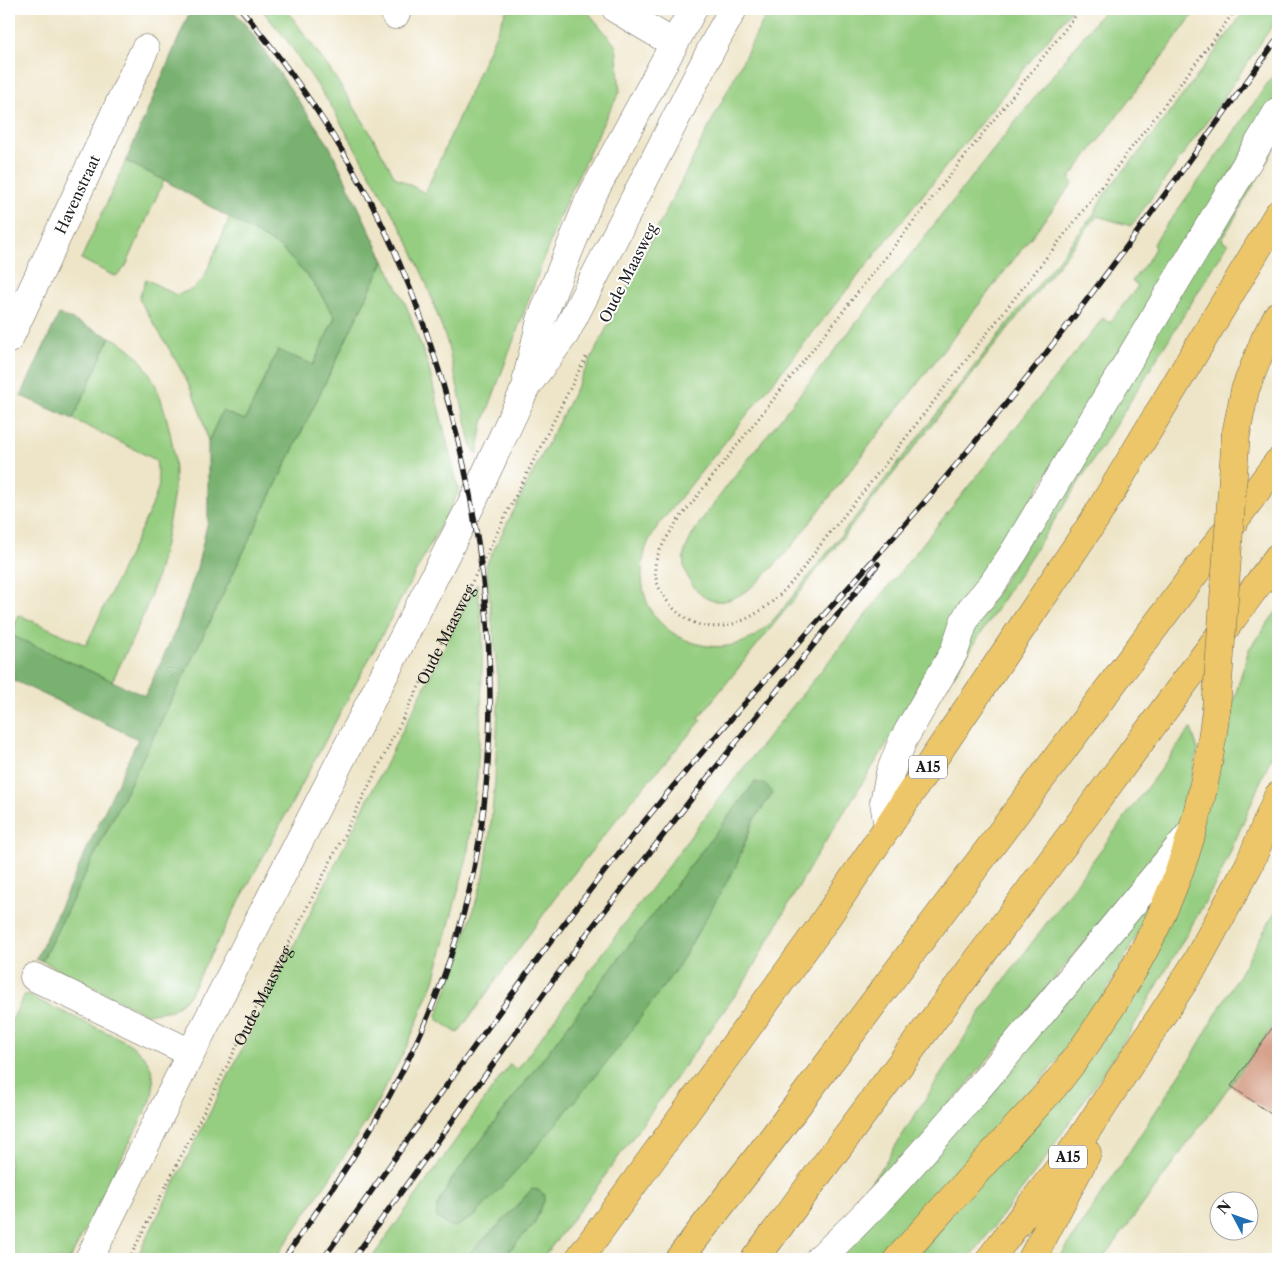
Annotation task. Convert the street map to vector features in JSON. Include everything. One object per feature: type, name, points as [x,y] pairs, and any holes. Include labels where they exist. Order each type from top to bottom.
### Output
[{"type":"highway","name":"A15","points":[[579,1259],[819,929],[1095,519],[1278,214]]},
{"type":"highway","points":[[898,1259],[1059,1080],[1104,1019],[1130,975],[1172,890],[1193,830],[1210,754],[1216,710],[1236,434],[1245,390],[1265,339],[1278,315]]},
{"type":"highway","points":[[679,1259],[775,1135],[1278,462]]},
{"type":"highway","points":[[755,1259],[1278,558]]},
{"type":"highway","name":"A15","points":[[990,1259],[1079,1142],[1141,1050],[1194,966],[1249,865],[1278,796]]},
{"type":"highway","name":"A15","points":[[1032,1259],[1141,1050]]},
{"type":"street","points":[[616,9],[673,43],[715,42],[733,9]]},
{"type":"street","name":"Oude Maasweg","points":[[89,1259],[191,1053],[471,505],[526,387],[565,334],[715,42],[694,9],[673,43],[589,201],[541,320],[526,387]]},
{"type":"street","name":"Havenstraat","points":[[9,339],[144,49]]},
{"type":"street","points":[[888,827],[884,802],[893,765],[903,740],[954,652],[964,622],[971,609],[992,586],[1014,552],[1278,111]]},
{"type":"street","points":[[819,1259],[856,1225],[902,1176],[1103,941],[1193,830]]},
{"type":"street","points":[[34,977],[191,1053]]},
{"type":"path","points":[[1081,9],[676,523],[664,542],[655,566],[656,581],[662,595],[673,609],[685,619],[698,625],[720,628],[738,624],[773,601],[798,573],[898,448],[1162,110],[1236,9]]},
{"type":"path","name":"Oude Maasweg","points":[[129,1259],[588,353]]},
{"type":"green space","points":[[191,9],[232,9],[249,29],[329,145],[384,261],[186,671],[42,961],[36,959],[138,739],[9,678],[9,620],[16,623],[11,635],[145,696],[178,625],[197,568],[208,521],[208,442],[222,411],[245,420],[278,350],[313,365],[335,317],[312,281],[280,247],[164,180],[126,161]]},
{"type":"green space","points":[[261,9],[286,9],[331,71],[368,129],[395,177],[425,193],[507,9],[581,9],[588,12],[616,46],[620,92],[606,117],[560,215],[483,423],[477,455],[472,447],[447,342],[426,282],[406,237],[330,104],[286,39]]},
{"type":"green space","points":[[769,9],[1072,9],[651,536],[644,556],[642,577],[644,591],[651,611],[671,632],[698,644],[713,646],[742,643],[762,631],[780,612],[1094,214],[1103,197],[1135,158],[1246,9],[1278,9],[1278,17],[1216,109],[1131,226],[1097,216],[698,718],[701,721],[631,801],[564,886],[458,1033],[436,1018],[454,971],[484,876],[490,833],[495,781],[498,708],[497,669],[486,565]]},
{"type":"green space","points":[[1105,9],[1197,9],[1069,179],[1073,183],[791,547],[759,581],[746,591],[732,598],[719,601],[706,598],[691,583],[684,563],[687,546],[702,519]]},
{"type":"green space","points":[[1278,68],[1278,95],[952,630],[910,707],[812,863],[744,983],[594,1191],[542,1259],[499,1259],[534,1224],[544,1201],[532,1189],[506,1218],[463,1259],[371,1259],[510,1064],[517,1070],[721,796],[1103,318],[1109,323],[1138,286],[1132,281],[1155,248],[1153,244]],"holes":[[[755,782],[765,784],[772,794],[753,821],[746,841],[447,1225],[437,1218],[437,1206],[452,1179],[600,983]]]},
{"type":"green space","points":[[1278,126],[1278,142],[1222,240],[1228,244],[1108,437],[953,677],[966,643]]},
{"type":"green space","points":[[126,161],[164,180],[126,266],[119,274],[114,276],[81,259]]},
{"type":"green space","points":[[230,217],[280,247],[312,281],[335,317],[313,365],[278,351],[245,421],[222,411],[208,442],[200,412],[188,383],[139,299],[146,279],[176,295],[193,289],[204,278]]},
{"type":"green space","points":[[384,261],[406,305],[428,365],[459,491],[188,997],[172,1010],[146,1014],[42,961],[186,671]]},
{"type":"green space","points":[[59,314],[110,337],[73,419],[21,396]]},
{"type":"green space","points":[[110,337],[119,341],[134,353],[152,378],[163,405],[174,455],[175,475],[172,503],[158,573],[141,620],[112,681],[10,635],[19,615],[86,645],[152,506],[159,485],[156,460],[73,419]]},
{"type":"green space","points":[[477,583],[483,634],[481,712],[477,778],[467,858],[434,981],[408,1044],[371,1114],[275,1259],[136,1259]]},
{"type":"green space","points":[[1278,609],[1278,741],[1220,876],[1131,1031],[1040,1166],[969,1259],[910,1259],[1117,1010],[1210,779],[1249,649]]},
{"type":"green space","points":[[1191,728],[1198,750],[1182,816],[1174,833],[896,1171],[853,1210],[852,1207],[884,1164],[980,1013]]},
{"type":"green space","points":[[755,782],[768,786],[772,794],[753,821],[736,866],[679,965],[619,1047],[532,1153],[475,1216],[455,1227],[447,1225],[437,1217],[437,1206],[452,1179]]},
{"type":"green space","points":[[1158,887],[1134,940],[1106,991],[1085,1024],[1029,1094],[882,1259],[835,1259]]},
{"type":"green space","points":[[1278,907],[1278,1020],[1103,1259],[1059,1259],[1192,1056]]},
{"type":"green space","points":[[25,994],[125,1041],[146,1059],[152,1073],[153,1090],[151,1100],[70,1259],[9,1259],[9,1026]]},
{"type":"green space","points":[[532,1189],[538,1190],[545,1195],[544,1201],[534,1224],[508,1252],[499,1259],[463,1259],[506,1218]]},
{"type":"building","points":[[1278,1020],[1278,1119],[1231,1086]]},
{"type":"railway","points":[[241,9],[306,94],[345,155],[394,250],[425,329],[451,413],[471,500],[484,589],[490,678],[488,767],[477,853],[457,936],[444,976],[420,1036],[379,1115],[340,1177],[284,1259]]},
{"type":"railway","points":[[323,1259],[530,969],[616,856],[728,722],[900,530],[980,437],[1068,325],[1195,154],[1278,38]]},
{"type":"railway","points":[[353,1259],[583,939],[702,785],[878,564]]}]
